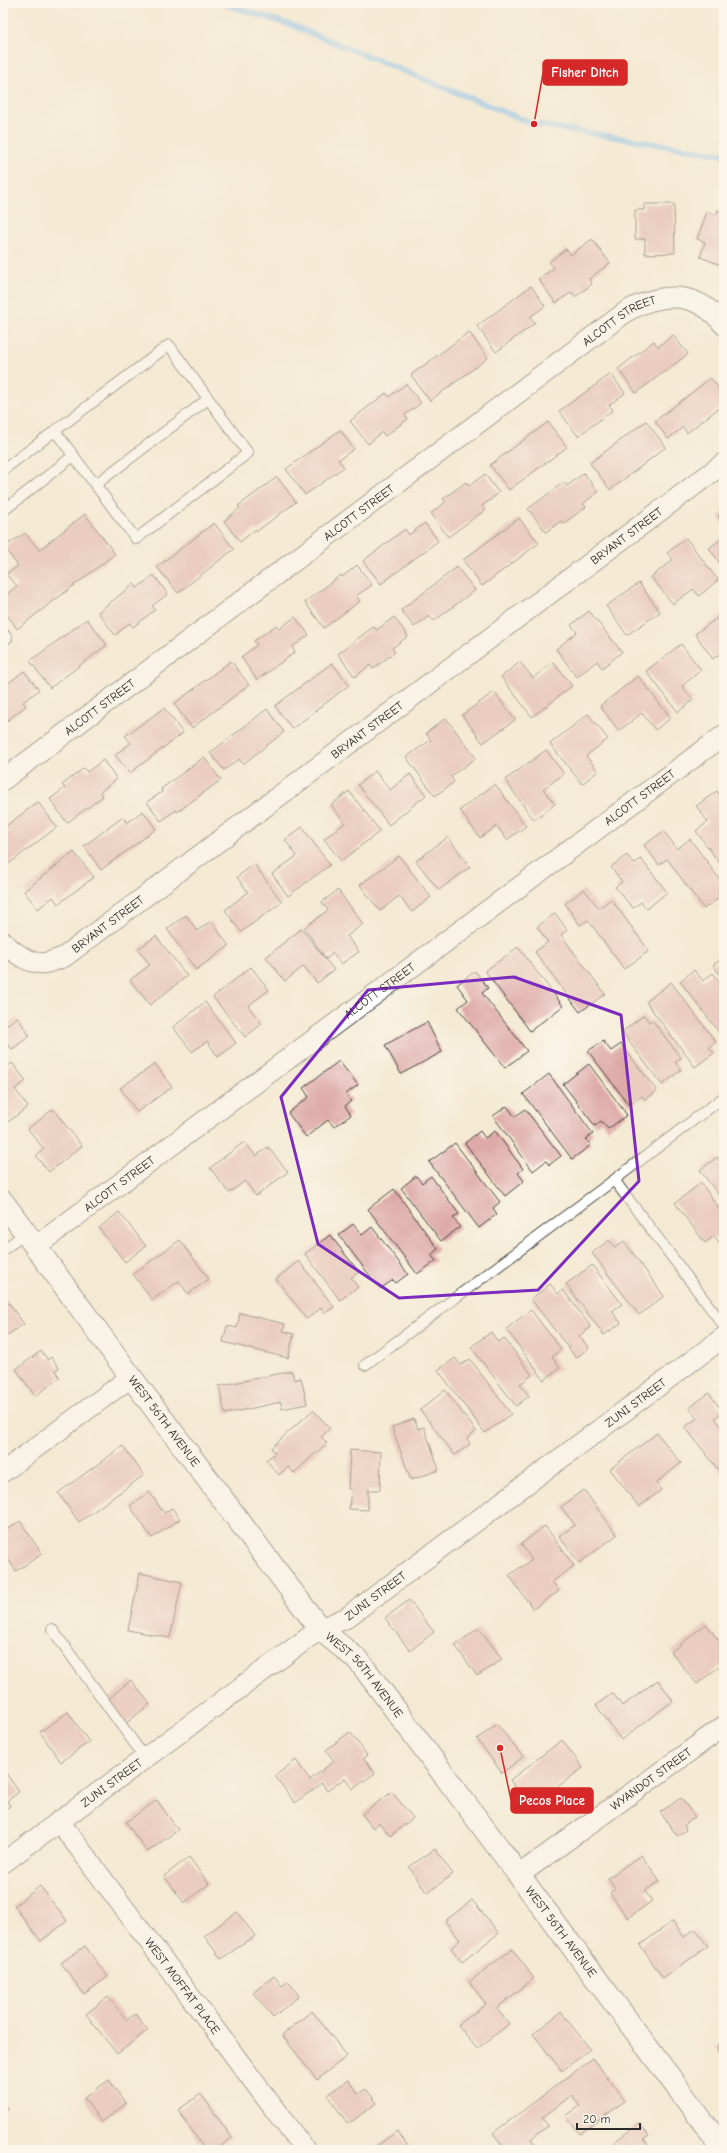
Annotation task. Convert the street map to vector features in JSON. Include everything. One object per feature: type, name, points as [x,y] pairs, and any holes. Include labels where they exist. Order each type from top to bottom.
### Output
[{"type":"street","name":"ALCOTT STREET","points":[[3,780],[627,311],[657,298],[683,298],[700,303],[724,325]]},
{"type":"street","name":"BRYANT STREET","points":[[3,942],[19,955],[35,962],[44,963],[64,957],[724,463]]},
{"type":"street","name":"ALCOTT STREET","points":[[31,1239],[724,735]]},
{"type":"street","name":"WEST 56TH AVENUE","points":[[3,1202],[131,1377],[320,1629],[359,1661],[724,2150]]},
{"type":"street","name":"ZUNI STREET","points":[[3,1863],[320,1629],[346,1618],[724,1337]]},
{"type":"street","points":[[3,1472],[131,1377]]},
{"type":"street","name":"WYANDOT STREET","points":[[519,1875],[724,1726]]},
{"type":"street","name":"WEST MOFFAT PLACE","points":[[59,1821],[305,2150]]},
{"type":"lane","points":[[3,470],[169,345],[248,453],[136,539],[55,431]]},
{"type":"lane","points":[[95,485],[208,399]]},
{"type":"lane","points":[[3,511],[73,456]]},
{"type":"lane","points":[[3,633],[7,638],[3,640]]},
{"type":"lane","points":[[365,1365],[724,1097]]},
{"type":"lane","points":[[614,1180],[724,1326]]},
{"type":"lane","points":[[3,1250],[31,1239]]},
{"type":"lane","points":[[52,1629],[146,1758]]},
{"type":"highlighted area","points":[[514,977],[621,1015],[639,1181],[538,1290],[399,1298],[318,1244],[281,1097],[368,990]]},
{"type":"building","points":[[644,204],[674,204],[675,253],[645,254],[645,239],[635,239],[635,210],[644,210]]},
{"type":"building","points":[[718,210],[724,213],[724,266],[700,257],[705,242],[697,239],[707,212],[716,215]]},
{"type":"building","points":[[592,239],[610,263],[589,279],[592,284],[575,297],[572,292],[556,303],[538,279],[554,268],[549,262],[566,249],[571,255]]},
{"type":"building","points":[[531,286],[545,306],[530,317],[535,323],[496,352],[477,326]]},
{"type":"building","points":[[469,332],[488,358],[430,401],[411,375]]},
{"type":"building","points":[[673,335],[688,354],[636,393],[618,369],[654,341],[658,347]]},
{"type":"building","points":[[611,374],[625,393],[609,405],[613,410],[578,436],[559,411]]},
{"type":"building","points":[[711,378],[724,395],[724,404],[687,433],[683,427],[668,439],[655,421]]},
{"type":"building","points":[[406,384],[421,403],[405,415],[408,419],[385,436],[382,432],[368,444],[350,421],[386,393],[389,397]]},
{"type":"building","points":[[646,421],[666,447],[610,490],[590,463]]},
{"type":"building","points":[[548,422],[567,447],[509,490],[490,465]]},
{"type":"building","points":[[340,430],[354,449],[338,460],[344,467],[305,495],[286,469]]},
{"type":"building","points":[[584,473],[598,492],[583,504],[586,507],[563,524],[561,521],[546,532],[528,509],[564,482],[567,486]]},
{"type":"building","points":[[485,474],[499,493],[482,506],[485,510],[448,537],[431,513],[446,502],[443,499],[466,482],[469,486]]},
{"type":"building","points":[[277,477],[296,502],[257,531],[256,529],[240,542],[224,521],[240,508],[238,506]]},
{"type":"building","points":[[724,512],[724,525],[718,516]]},
{"type":"building","points":[[85,514],[115,554],[17,629],[3,609],[3,597],[17,586],[6,574],[18,566],[4,547],[25,533],[39,550]]},
{"type":"building","points":[[519,518],[539,543],[482,586],[463,560]]},
{"type":"building","points":[[214,523],[234,549],[178,593],[157,567]]},
{"type":"building","points":[[425,523],[438,541],[381,584],[363,561],[405,529],[409,535]]},
{"type":"building","points":[[724,537],[724,569],[709,548]]},
{"type":"building","points":[[686,538],[718,580],[699,596],[693,589],[673,604],[651,577],[673,560],[667,553]]},
{"type":"building","points":[[357,565],[372,585],[356,596],[360,601],[324,628],[305,602]]},
{"type":"building","points":[[457,567],[475,590],[434,621],[429,616],[414,627],[401,610]]},
{"type":"building","points":[[154,575],[168,594],[152,606],[155,610],[133,627],[130,623],[115,635],[98,612],[134,584],[137,588]]},
{"type":"building","points":[[639,583],[660,612],[627,635],[606,606]]},
{"type":"building","points":[[589,611],[622,652],[602,668],[597,661],[577,677],[556,649],[577,632],[571,625]]},
{"type":"building","points":[[724,613],[724,651],[713,659],[695,634]]},
{"type":"building","points":[[295,617],[309,635],[292,647],[295,652],[257,680],[241,657],[257,645],[254,641],[276,625],[279,629]]},
{"type":"building","points":[[394,617],[408,636],[392,648],[395,652],[373,669],[370,665],[355,677],[338,654],[373,627],[377,630]]},
{"type":"building","points":[[87,619],[107,645],[50,688],[30,661]]},
{"type":"building","points":[[681,644],[701,670],[682,686],[693,700],[678,712],[646,671]]},
{"type":"building","points":[[231,661],[249,685],[192,728],[174,704]]},
{"type":"building","points":[[520,662],[533,678],[553,662],[572,686],[532,717],[501,677]]},
{"type":"building","points":[[332,663],[349,685],[292,729],[275,706]]},
{"type":"building","points":[[24,671],[39,690],[23,702],[26,706],[4,723],[3,681],[7,684]]},
{"type":"building","points":[[638,676],[671,718],[655,730],[642,713],[619,731],[600,706]]},
{"type":"building","points":[[494,692],[515,720],[483,743],[462,715]]},
{"type":"building","points":[[164,708],[183,733],[130,773],[115,755],[131,743],[125,736]]},
{"type":"building","points":[[267,709],[284,732],[243,764],[239,759],[224,770],[210,753]]},
{"type":"building","points":[[588,714],[608,739],[586,756],[598,771],[582,784],[550,744]]},
{"type":"building","points":[[446,718],[476,758],[451,776],[454,782],[435,796],[406,757],[431,740],[426,733]]},
{"type":"building","points":[[546,750],[564,774],[543,789],[555,804],[534,820],[505,780]]},
{"type":"building","points":[[204,757],[221,780],[177,812],[176,810],[161,821],[147,802],[162,792],[161,789]]},
{"type":"building","points":[[103,760],[117,779],[100,792],[103,796],[67,823],[50,799],[65,788],[62,785],[84,768],[87,772]]},
{"type":"building","points":[[375,771],[390,790],[410,774],[426,795],[389,825],[358,785]]},
{"type":"building","points":[[495,784],[526,826],[507,840],[497,826],[480,838],[460,810]]},
{"type":"building","points":[[349,791],[380,831],[341,861],[324,839],[345,823],[331,805]]},
{"type":"building","points":[[717,791],[724,801],[724,869],[696,831],[708,822],[696,806]]},
{"type":"building","points":[[38,802],[57,827],[6,866],[3,862],[3,839],[7,836],[3,828]]},
{"type":"building","points":[[143,811],[156,829],[101,870],[84,846],[123,817],[127,823]]},
{"type":"building","points":[[302,827],[330,865],[288,896],[272,874],[297,856],[285,840]]},
{"type":"building","points":[[664,831],[677,849],[690,839],[724,885],[724,894],[704,909],[667,859],[659,865],[644,845]]},
{"type":"building","points":[[448,837],[470,867],[439,890],[416,861]]},
{"type":"building","points":[[74,852],[94,877],[58,904],[53,897],[38,909],[24,891]]},
{"type":"building","points":[[627,855],[634,864],[641,859],[667,892],[647,909],[641,902],[633,908],[615,887],[622,882],[611,867]]},
{"type":"building","points":[[399,856],[431,897],[412,912],[399,896],[380,911],[360,885]]},
{"type":"building","points":[[254,864],[282,902],[241,932],[225,910],[248,892],[237,877]]},
{"type":"building","points":[[584,889],[599,908],[611,899],[649,951],[624,969],[588,920],[580,925],[565,904]]},
{"type":"building","points":[[338,890],[363,924],[347,936],[359,952],[341,964],[333,953],[326,959],[304,928],[328,910],[322,902]]},
{"type":"building","points":[[555,913],[567,930],[561,935],[605,994],[580,1012],[535,952],[548,942],[537,927]]},
{"type":"building","points":[[186,915],[197,931],[211,921],[229,946],[196,970],[167,929]]},
{"type":"building","points":[[301,929],[334,970],[317,983],[304,966],[285,981],[266,957]]},
{"type":"building","points":[[156,936],[187,976],[150,1005],[130,980],[150,965],[138,949]]},
{"type":"building","points":[[518,947],[563,1006],[530,1031],[485,971]]},
{"type":"building","points":[[724,957],[724,980],[713,965]]},
{"type":"building","points":[[251,967],[269,990],[248,1006],[262,1024],[245,1037],[213,997]]},
{"type":"building","points":[[694,970],[703,981],[713,973],[724,988],[724,1033],[721,1035],[680,981]]},
{"type":"building","points":[[475,971],[488,988],[482,993],[527,1051],[505,1068],[458,1008],[468,1000],[457,985]]},
{"type":"building","points":[[671,982],[716,1042],[709,1047],[714,1053],[695,1067],[646,1002]]},
{"type":"building","points":[[205,1002],[236,1043],[218,1057],[207,1041],[192,1052],[173,1027]]},
{"type":"building","points":[[644,1015],[649,1022],[652,1020],[681,1058],[675,1062],[681,1070],[662,1085],[622,1032]]},
{"type":"building","points":[[17,1017],[30,1036],[12,1049],[5,1041],[3,1042],[3,1028]]},
{"type":"building","points":[[427,1022],[442,1052],[401,1074],[385,1045]]},
{"type":"building","points":[[603,1041],[611,1051],[621,1044],[657,1091],[645,1100],[642,1096],[629,1105],[588,1051]]},
{"type":"building","points":[[339,1061],[358,1085],[346,1094],[351,1101],[345,1106],[351,1115],[334,1127],[328,1120],[306,1137],[288,1113],[309,1097],[303,1088]]},
{"type":"building","points":[[12,1063],[26,1081],[15,1089],[28,1107],[5,1124],[3,1121],[3,1070]]},
{"type":"building","points":[[155,1064],[172,1087],[137,1112],[120,1088]]},
{"type":"building","points":[[589,1064],[627,1115],[608,1129],[601,1121],[595,1126],[563,1084]]},
{"type":"building","points":[[549,1074],[593,1134],[586,1139],[591,1145],[572,1159],[523,1094]]},
{"type":"building","points":[[507,1106],[515,1117],[525,1109],[561,1156],[549,1165],[546,1161],[533,1171],[493,1116]]},
{"type":"building","points":[[53,1109],[82,1146],[49,1172],[36,1156],[44,1149],[28,1129]]},
{"type":"building","points":[[480,1131],[485,1138],[495,1131],[523,1169],[518,1173],[524,1181],[505,1196],[465,1143]]},
{"type":"building","points":[[244,1142],[256,1156],[268,1147],[288,1172],[256,1196],[245,1181],[229,1193],[210,1168]]},
{"type":"building","points":[[455,1143],[500,1202],[493,1208],[497,1214],[479,1228],[429,1162]]},
{"type":"building","points":[[717,1157],[723,1165],[724,1164],[724,1202],[700,1170]]},
{"type":"building","points":[[416,1176],[422,1183],[431,1176],[459,1214],[453,1218],[460,1227],[441,1241],[401,1188]]},
{"type":"building","points":[[701,1183],[724,1215],[723,1247],[714,1236],[705,1243],[675,1203]]},
{"type":"building","points":[[394,1189],[438,1249],[431,1255],[436,1261],[417,1274],[368,1209]]},
{"type":"building","points":[[119,1212],[146,1246],[125,1262],[99,1228]]},
{"type":"building","points":[[353,1224],[362,1235],[372,1227],[408,1274],[396,1283],[393,1280],[380,1289],[339,1235]]},
{"type":"building","points":[[330,1235],[359,1272],[351,1278],[358,1287],[340,1300],[305,1254]]},
{"type":"building","points":[[180,1240],[209,1279],[188,1294],[179,1281],[152,1300],[133,1274]]},
{"type":"building","points":[[609,1240],[615,1248],[624,1241],[664,1296],[639,1315],[592,1253]]},
{"type":"building","points":[[299,1261],[334,1307],[325,1313],[321,1308],[307,1319],[276,1279]]},
{"type":"building","points":[[592,1265],[622,1304],[612,1311],[621,1323],[604,1335],[566,1284]]},
{"type":"building","points":[[550,1284],[558,1294],[563,1290],[591,1327],[579,1336],[589,1348],[576,1358],[531,1299]]},
{"type":"building","points":[[5,1298],[24,1324],[3,1338],[3,1299]]},
{"type":"building","points":[[531,1310],[561,1349],[552,1357],[560,1368],[544,1380],[506,1329]]},
{"type":"building","points":[[240,1313],[285,1324],[283,1331],[294,1334],[288,1358],[223,1342],[227,1326],[237,1328]]},
{"type":"building","points":[[491,1332],[498,1342],[504,1338],[532,1375],[520,1384],[529,1396],[516,1406],[471,1347]]},
{"type":"building","points":[[41,1351],[48,1360],[51,1357],[59,1368],[55,1370],[60,1378],[35,1396],[16,1369]]},
{"type":"building","points":[[455,1358],[461,1365],[470,1359],[511,1414],[485,1433],[438,1370]]},
{"type":"building","points":[[292,1371],[294,1380],[301,1378],[307,1404],[282,1409],[281,1402],[225,1414],[219,1386]]},
{"type":"building","points":[[445,1390],[476,1431],[467,1439],[470,1444],[455,1455],[420,1410]]},
{"type":"building","points":[[709,1393],[723,1412],[715,1418],[724,1430],[724,1477],[685,1427],[697,1418],[689,1408]]},
{"type":"building","points":[[313,1410],[330,1428],[321,1437],[327,1443],[294,1473],[288,1467],[279,1475],[266,1460],[275,1453],[271,1448]]},
{"type":"building","points":[[414,1419],[418,1429],[424,1427],[439,1470],[411,1480],[392,1427]]},
{"type":"building","points":[[657,1433],[681,1463],[656,1483],[661,1490],[639,1507],[610,1469]]},
{"type":"building","points":[[123,1446],[144,1475],[79,1522],[58,1493]]},
{"type":"building","points":[[350,1450],[381,1452],[380,1490],[368,1490],[368,1510],[349,1509],[351,1489],[348,1489]]},
{"type":"building","points":[[584,1490],[617,1535],[579,1563],[559,1536],[575,1525],[561,1507]]},
{"type":"building","points":[[149,1492],[164,1513],[172,1508],[180,1519],[152,1538],[130,1506]]},
{"type":"building","points":[[20,1521],[42,1554],[16,1571],[3,1551],[3,1532]]},
{"type":"building","points":[[545,1526],[574,1566],[552,1582],[559,1591],[533,1609],[509,1575],[532,1560],[521,1544]]},
{"type":"building","points":[[140,1573],[182,1582],[170,1638],[128,1630]]},
{"type":"building","points":[[409,1600],[434,1632],[410,1651],[385,1618]]},
{"type":"building","points":[[706,1624],[724,1647],[724,1663],[697,1684],[671,1652]]},
{"type":"building","points":[[479,1628],[502,1659],[477,1676],[455,1645]]},
{"type":"building","points":[[131,1680],[150,1704],[124,1725],[106,1701]]},
{"type":"building","points":[[658,1680],[673,1701],[621,1740],[596,1705],[613,1693],[622,1706]]},
{"type":"building","points":[[68,1712],[89,1742],[61,1762],[40,1732]]},
{"type":"building","points":[[497,1724],[523,1757],[502,1773],[477,1739]]},
{"type":"building","points":[[350,1732],[367,1755],[363,1758],[375,1773],[353,1789],[345,1778],[327,1791],[322,1783],[295,1803],[275,1776],[296,1760],[310,1780],[334,1761],[326,1750]]},
{"type":"building","points":[[562,1740],[583,1768],[530,1807],[510,1780]]},
{"type":"building","points":[[3,1769],[19,1792],[7,1801],[10,1806],[3,1811]]},
{"type":"building","points":[[392,1792],[413,1818],[390,1836],[379,1823],[373,1828],[362,1814]]},
{"type":"building","points":[[681,1798],[695,1817],[684,1825],[686,1830],[677,1836],[660,1812]]},
{"type":"building","points":[[157,1800],[178,1830],[147,1852],[126,1822]]},
{"type":"building","points":[[435,1849],[453,1874],[427,1893],[409,1867]]},
{"type":"building","points":[[641,1855],[660,1881],[645,1891],[652,1901],[628,1918],[610,1893],[616,1889],[608,1878]]},
{"type":"building","points":[[189,1857],[209,1884],[184,1903],[164,1876]]},
{"type":"building","points":[[40,1886],[67,1921],[41,1941],[14,1906]]},
{"type":"building","points":[[472,1900],[499,1933],[462,1962],[451,1948],[460,1940],[445,1921]]},
{"type":"building","points":[[237,1912],[255,1936],[221,1959],[204,1936]]},
{"type":"building","points":[[673,1921],[684,1937],[695,1929],[708,1946],[663,1978],[640,1945]]},
{"type":"building","points":[[85,1946],[108,1977],[84,1994],[61,1963]]},
{"type":"building","points":[[512,1949],[534,1978],[497,2008],[509,2024],[477,2049],[458,2025],[486,2004],[469,1982]]},
{"type":"building","points":[[274,1976],[282,1986],[288,1981],[299,1996],[273,2017],[253,1993]]},
{"type":"building","points":[[108,1997],[127,2020],[135,2014],[148,2030],[117,2054],[86,2014]]},
{"type":"building","points":[[312,2011],[347,2056],[317,2080],[282,2035]]},
{"type":"building","points":[[561,2012],[590,2049],[562,2071],[533,2034]]},
{"type":"building","points":[[724,2041],[724,2058],[716,2047]]},
{"type":"building","points":[[593,2058],[625,2101],[580,2134],[566,2116],[580,2106],[572,2095],[542,2118],[548,2126],[531,2139],[540,2150],[506,2150],[493,2133]]},
{"type":"building","points":[[109,2080],[126,2104],[101,2122],[84,2098]]},
{"type":"building","points":[[348,2080],[358,2094],[366,2089],[377,2103],[348,2124],[327,2095]]},
{"type":"building","points":[[201,2094],[232,2138],[215,2150],[205,2150],[178,2110]]},
{"type":"building","points":[[3,2103],[7,2108],[3,2111]]},
{"type":"building","points":[[639,2123],[649,2136],[644,2139],[652,2150],[618,2150],[613,2143]]},
{"type":"building","points":[[397,2131],[411,2150],[371,2150]]},
{"type":"waterway","points":[[220,3],[291,25],[534,124],[724,155]]},
{"type":"place","name":"Fisher Ditch","points":[[534,124]]},
{"type":"place","name":"Pecos Place","points":[[500,1748]]}]
